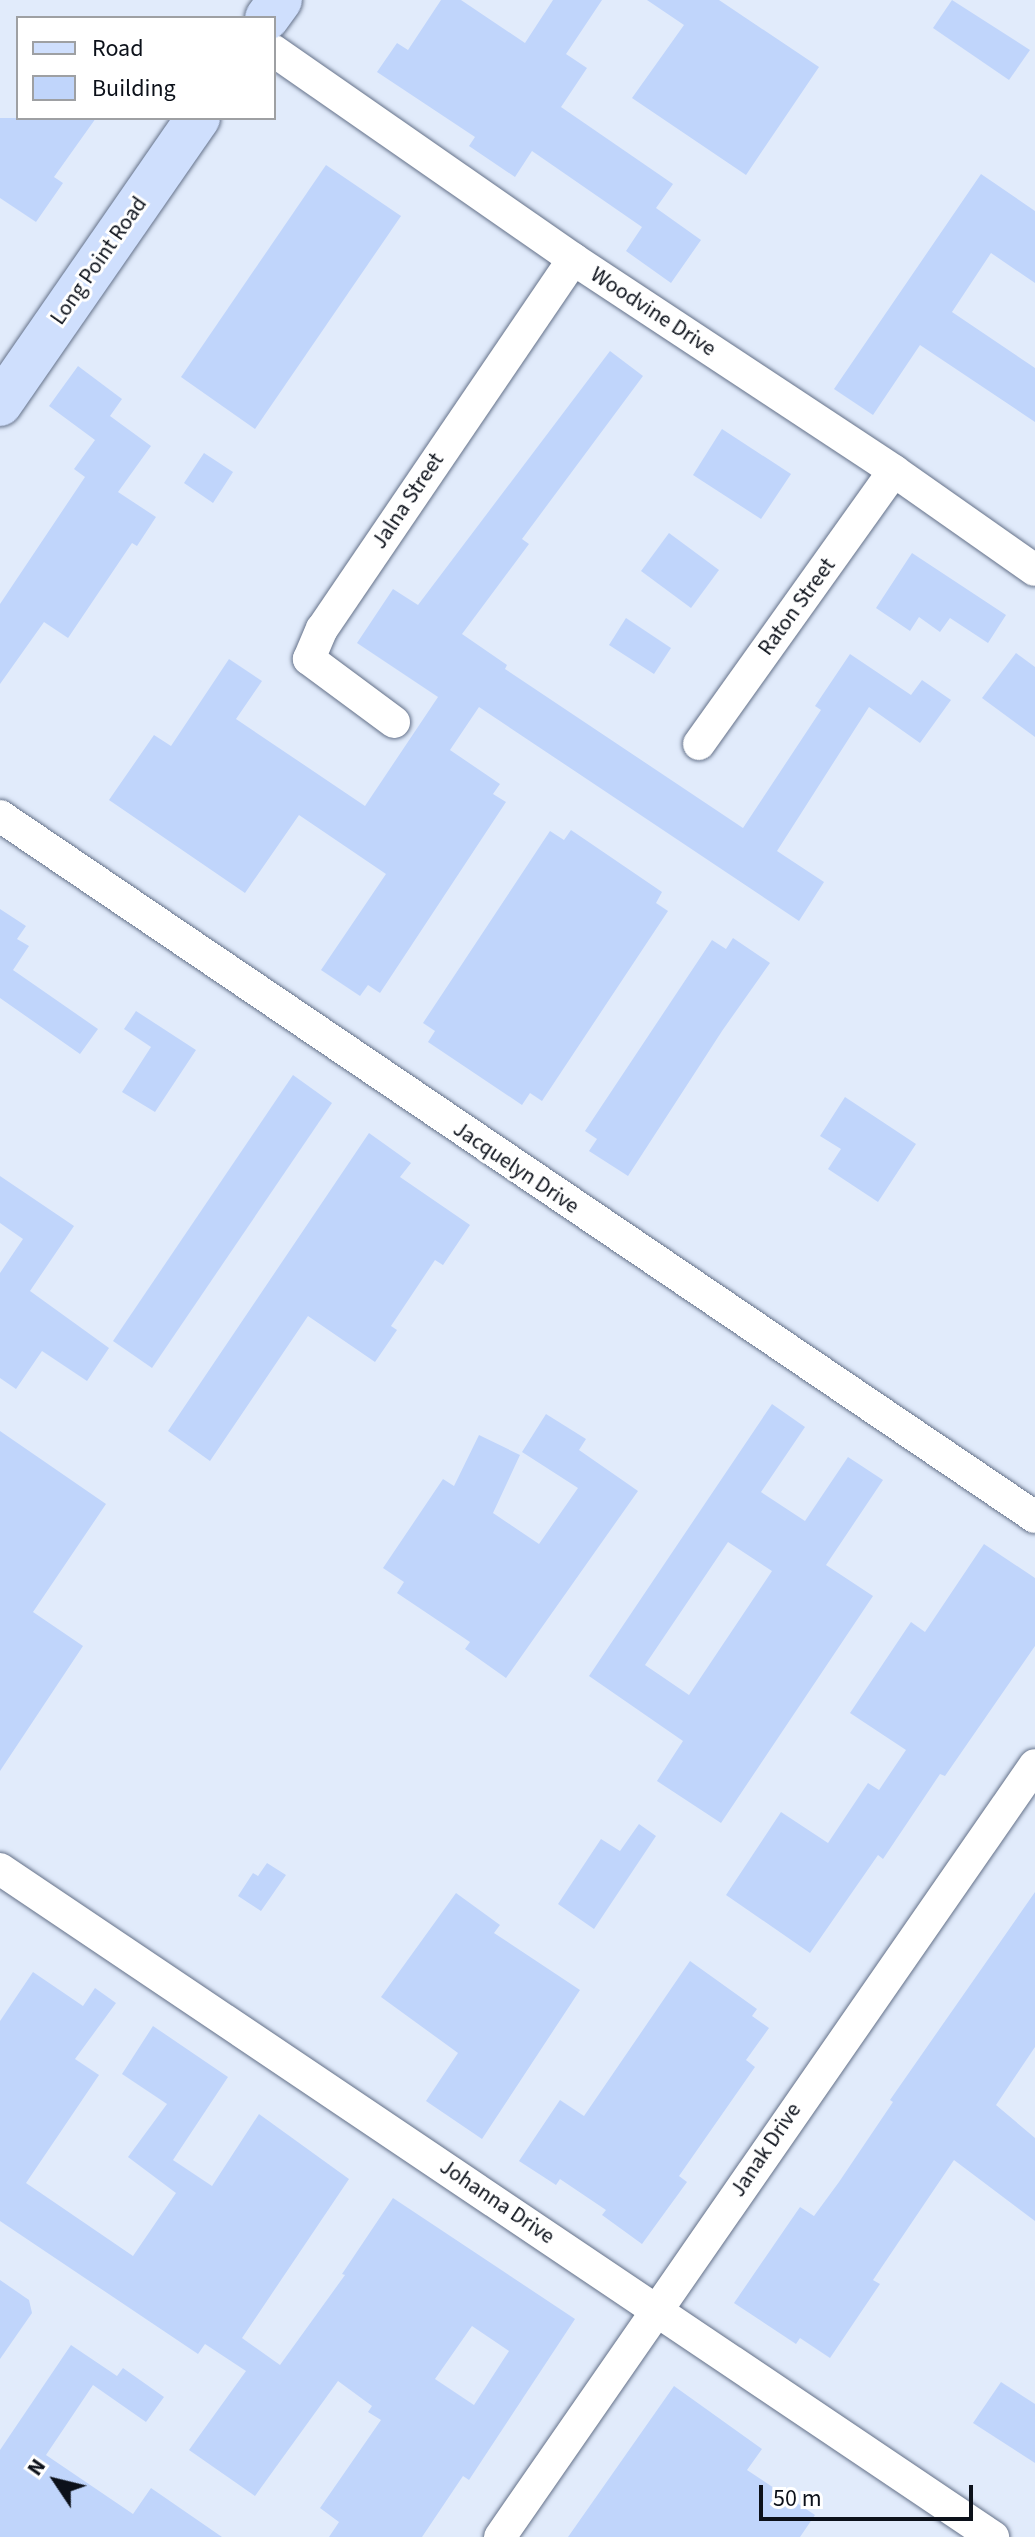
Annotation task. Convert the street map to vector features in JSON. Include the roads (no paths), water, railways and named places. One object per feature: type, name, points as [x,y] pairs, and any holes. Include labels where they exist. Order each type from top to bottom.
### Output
[{"type":"main road","name":"Long Point Road","points":[[0,404],[197,120]]},
{"type":"street","name":"Woodvine Drive","points":[[276,52],[573,259],[894,471],[1035,570]]},
{"type":"street","name":"Jalna Street","points":[[394,722],[309,659],[322,629],[573,259]]},
{"type":"street","name":"Raton Street","points":[[699,744],[894,471]]},
{"type":"street","name":"Jacquelyn Drive","points":[[0,816],[1035,1517]]},
{"type":"street","name":"Janak Drive","points":[[500,2537],[1035,1765]]},
{"type":"street","name":"Johanna Drive","points":[[0,1869],[993,2537]]}]
